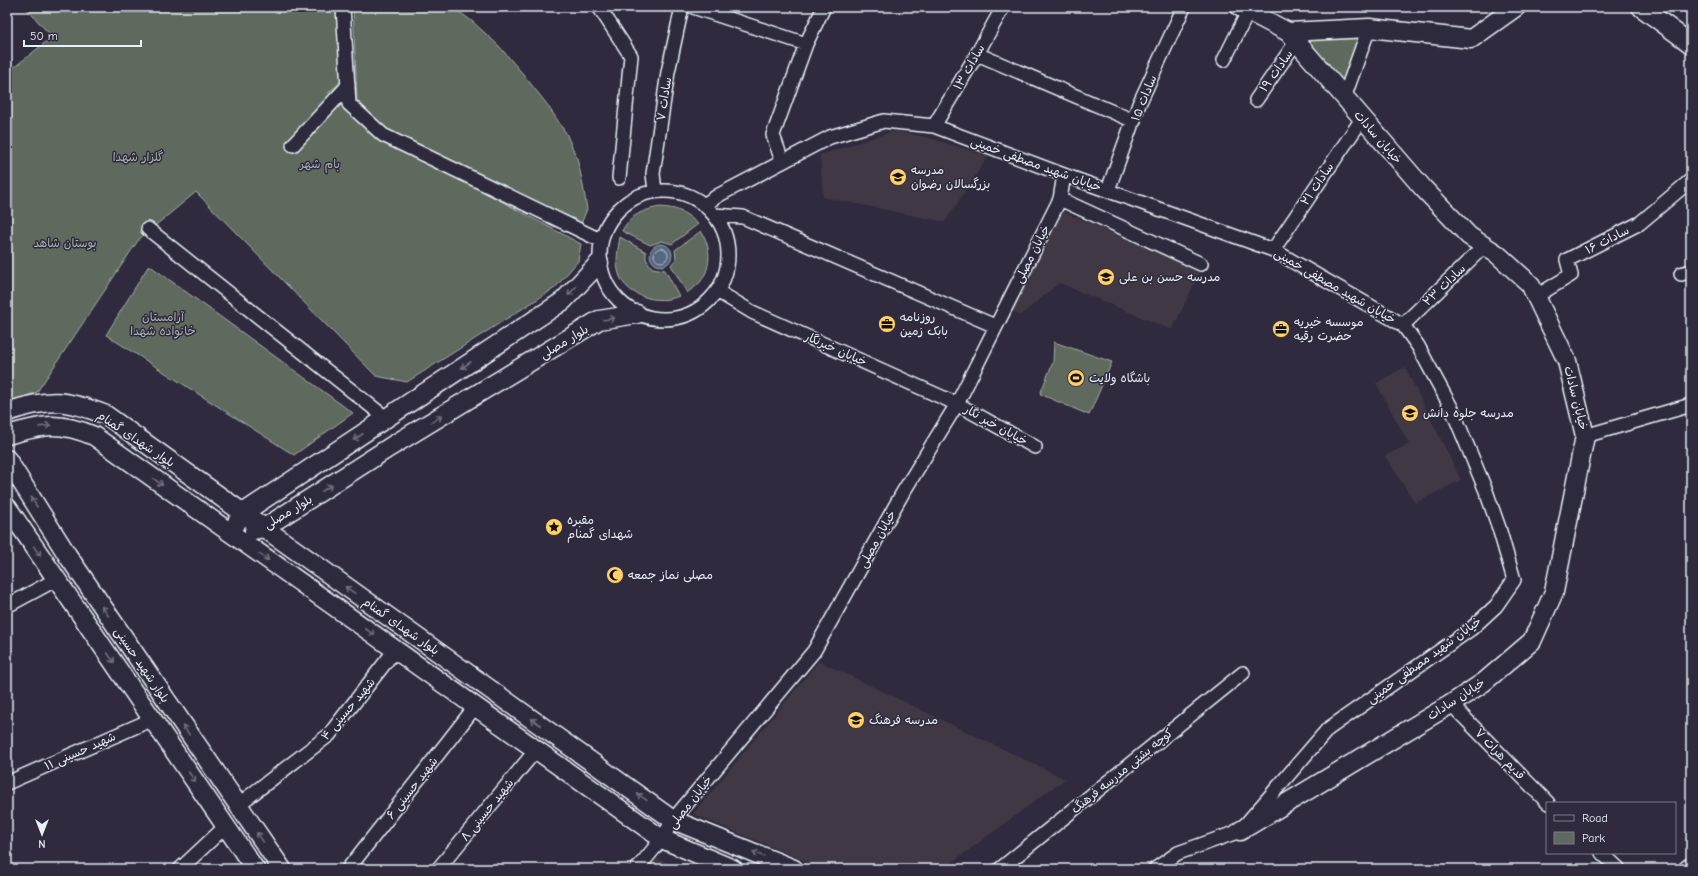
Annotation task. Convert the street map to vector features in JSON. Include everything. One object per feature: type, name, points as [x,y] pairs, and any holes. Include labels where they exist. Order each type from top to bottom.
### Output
[{"type":"street","points":[[343,7],[349,104],[382,135],[600,240]]},
{"type":"street","points":[[599,7],[631,56],[619,178]]},
{"type":"street","name":"سادات ۷","points":[[655,191],[653,174],[658,135],[668,72],[682,7]]},
{"type":"street","points":[[693,7],[806,44]]},
{"type":"street","points":[[782,161],[773,136],[806,44],[824,7]]},
{"type":"street","name":"سادات ۱۳","points":[[934,126],[977,54],[1002,7]]},
{"type":"street","name":"سادات ۱۵","points":[[1108,190],[1139,104],[1184,7]]},
{"type":"street","points":[[1292,37],[1370,28],[1471,39],[1516,7]]},
{"type":"street","points":[[1641,7],[1691,44]]},
{"type":"street","points":[[1224,60],[1244,10]]},
{"type":"street","name":"خیابان سادات","points":[[1240,831],[1451,704],[1484,682],[1532,641],[1554,592],[1585,436],[1567,361],[1530,284],[1497,254],[1468,236],[1423,188],[1292,37],[1244,10]]},
{"type":"street","points":[[1344,98],[1370,28]]},
{"type":"street","name":"سادات ۱۹","points":[[1256,100],[1292,37]]},
{"type":"street","points":[[977,54],[1134,121]]},
{"type":"street","points":[[293,144],[348,84]]},
{"type":"street","name":"سادات ۲۱","points":[[1273,250],[1362,119]]},
{"type":"street","name":"خیابان شهید مصطفی خمینی","points":[[704,205],[719,195],[830,137],[884,121],[934,126],[1064,175],[1273,250],[1403,325],[1418,346],[1452,409],[1486,491],[1499,528],[1514,580],[1496,606],[1471,629],[1328,729],[1240,831],[1178,853],[1155,869]]},
{"type":"street","name":"خیابان مصلی","points":[[637,869],[662,839],[674,820],[814,651],[902,494],[957,404],[1060,199],[1064,175]]},
{"type":"street","name":"سادات ۱۶","points":[[1535,297],[1572,275],[1567,260],[1640,223],[1691,180]]},
{"type":"street","points":[[655,191],[681,193],[704,205],[714,215],[723,229],[727,244],[728,261],[725,276],[717,291],[702,307],[682,317],[659,319],[637,314],[619,302],[606,284],[599,263],[600,240],[609,220],[619,209],[631,200],[655,191]]},
{"type":"street","points":[[1060,199],[1201,264]]},
{"type":"street","points":[[714,215],[743,217],[996,326]]},
{"type":"street","points":[[148,229],[386,418]]},
{"type":"street","name":"سادات ۲۳","points":[[1403,325],[1484,246]]},
{"type":"street","name":"بلوار مصلی","points":[[230,533],[243,513],[563,301],[599,263]]},
{"type":"street","name":"خیابان خبرنگار","points":[[717,291],[752,312],[957,404]]},
{"type":"street","name":"بلوار مصلی","points":[[230,533],[264,528],[390,447],[599,320],[637,314]]},
{"type":"street","name":"بلوار شهدای گمنام","points":[[7,412],[30,404],[55,401],[83,406],[106,415],[674,820],[794,869]]},
{"type":"street","name":"خیابان خبر نگار","points":[[957,404],[1035,447]]},
{"type":"street","points":[[1585,436],[1691,405]]},
{"type":"street","name":"بلوار شهدای گمنام","points":[[7,435],[33,428],[55,425],[76,428],[94,436],[662,839],[733,869]]},
{"type":"street","name":"بلوار شهید حسینی","points":[[7,459],[68,556],[282,869]]},
{"type":"street","name":"بلوار شهید حسینی","points":[[7,507],[255,869]]},
{"type":"street","points":[[7,606],[57,579]]},
{"type":"street","name":"شهید حسینی ۴","points":[[238,805],[329,735],[395,650]]},
{"type":"street","name":"کوچه پشتی مدرسه فرهنگ","points":[[1000,869],[1243,673]]},
{"type":"street","name":"قدیم هرات ۷","points":[[1451,704],[1547,802]]},
{"type":"street","name":"شهید حسینی ۶","points":[[348,869],[475,707]]},
{"type":"street","name":"شهید حسینی ۱۱","points":[[7,783],[153,719]]},
{"type":"street","name":"شهید حسینی ۸","points":[[438,869],[536,750]]},
{"type":"street","points":[[180,869],[226,826]]},
{"type":"street","points":[[1603,854],[1619,869]]},
{"type":"shaded area","name":"مدرسه بزرگسالان رضوان","points":[[894,131],[926,137],[988,156],[945,222],[823,197],[820,155]]},
{"type":"shaded area","name":"مدرسه حسن بن علی","points":[[1059,210],[1201,270],[1172,330],[1059,283],[1020,316],[1000,299]]},
{"type":"shaded area","name":"مدرسه جلوه دانش","points":[[1405,367],[1461,480],[1415,503],[1385,456],[1409,444],[1376,383]]},
{"type":"shaded area","name":"مدرسه فرهنگ","points":[[819,661],[1065,779],[943,869],[824,869],[693,814]]},
{"type":"shaded area","points":[[654,857],[684,869],[645,869]]},
{"type":"green space","points":[[25,7],[336,7],[341,81],[328,93],[344,81],[346,106],[422,159],[581,244],[578,261],[555,288],[407,382],[376,376],[196,192],[139,239],[37,392],[7,403],[7,73],[52,37]]},
{"type":"green space","points":[[353,7],[453,7],[473,22],[499,46],[546,103],[566,133],[577,158],[587,209],[581,224],[385,128],[357,100]]},
{"type":"green space","points":[[1363,32],[1343,87],[1308,39]]},
{"type":"green space","points":[[660,207],[672,208],[681,211],[698,224],[672,244],[662,241],[650,245],[622,231],[625,225],[633,217],[648,210]]},
{"type":"green space","points":[[701,231],[707,243],[708,249],[709,256],[707,269],[700,283],[687,293],[671,265],[676,259],[675,250]]},
{"type":"green space","points":[[620,237],[646,252],[646,259],[652,268],[665,270],[679,296],[663,300],[644,297],[629,288],[623,282],[617,265]]},
{"type":"green space","name":"آرامستان خانواده شهدا","points":[[149,265],[353,413],[294,455],[106,335]]},
{"type":"green space","name":"باشگاه ولایت","points":[[1054,342],[1112,362],[1089,415],[1040,394],[1053,362]]},
{"type":"water","points":[[661,244],[669,247],[672,255],[669,263],[661,266],[653,263],[650,255],[653,247]]},
{"type":"place","name":"مدرسه بزرگسالان رضوان","points":[[898,177]]},
{"type":"place","name":"مدرسه حسن بن علی","points":[[1106,277]]},
{"type":"place","name":"روزنامه بابک زمین","points":[[887,324]]},
{"type":"place","name":"موسسه خیریه حضرت رقیه","points":[[1281,329]]},
{"type":"place","name":"باشگاه ولایت","points":[[1076,378]]},
{"type":"place","name":"مدرسه جلوه دانش","points":[[1410,413]]},
{"type":"place","name":"مقبره شهدای گمنام","points":[[554,527]]},
{"type":"place","name":"مصلی نماز جمعه","points":[[615,575]]},
{"type":"place","name":"مدرسه فرهنگ","points":[[856,720]]},
{"type":"park label","name":"گلزار شهدا","points":[[138,157]]},
{"type":"park label","name":"بام شهر","points":[[320,164]]},
{"type":"park label","name":"بوستان شاهد","points":[[65,243]]}]
